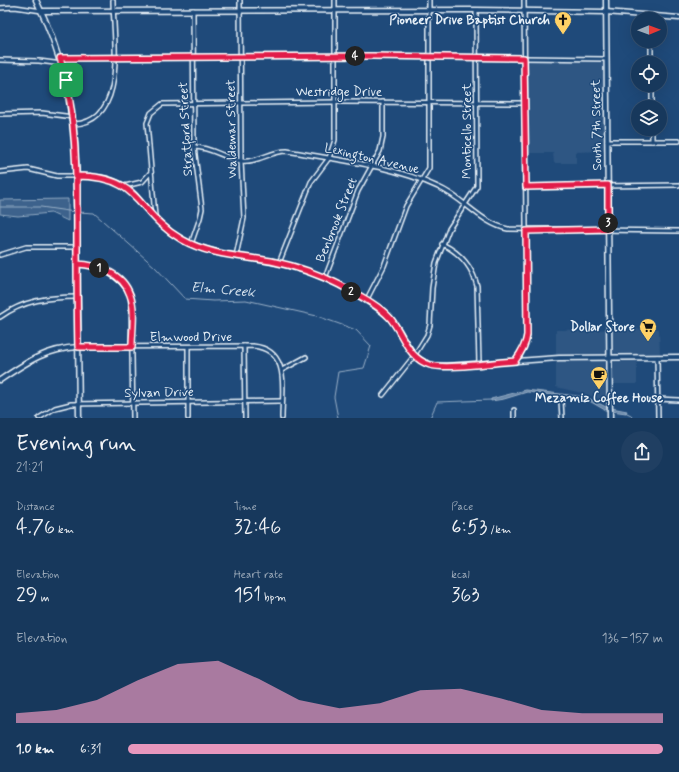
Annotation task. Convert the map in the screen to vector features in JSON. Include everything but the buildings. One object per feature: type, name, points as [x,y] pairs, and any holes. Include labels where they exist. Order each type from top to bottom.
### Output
[{"type":"street","points":[[36,0],[42,11],[62,64],[74,124],[77,176],[79,418]]},
{"type":"street","points":[[74,124],[93,120],[109,99],[114,84],[113,0]]},
{"type":"street","name":"Waldemar Street","points":[[236,256],[243,224],[240,0]]},
{"type":"street","points":[[279,263],[311,182],[329,158],[335,140],[335,0]]},
{"type":"street","points":[[366,301],[384,266],[406,206],[422,181],[430,163],[429,0]]},
{"type":"street","points":[[515,361],[523,349],[527,335],[524,0]]},
{"type":"street","name":"South 7th Street","points":[[606,0],[606,141],[608,185],[610,417]]},
{"type":"street","points":[[0,8],[15,7],[42,11],[476,10],[606,12],[631,15]]},
{"type":"street","name":"Stratford Street","points":[[191,244],[202,209],[194,147],[193,10]]},
{"type":"street","name":"Monticello Street","points":[[383,395],[424,343],[430,325],[432,288],[436,263],[442,244],[474,191],[477,181],[476,10]]},
{"type":"street","points":[[667,18],[679,18]]},
{"type":"street","points":[[60,58],[335,56],[606,59]]},
{"type":"street","points":[[0,60],[38,61],[62,64]]},
{"type":"street","name":"Benbrook Street","points":[[325,278],[358,191],[380,151],[383,137],[383,102]]},
{"type":"street","name":"Westridge Drive","points":[[151,172],[147,123],[148,116],[154,109],[167,103],[525,103]]},
{"type":"street","points":[[0,114],[42,113],[72,117]]},
{"type":"street","points":[[652,136],[652,141]]},
{"type":"street","points":[[606,141],[679,141]]},
{"type":"street","points":[[194,147],[217,151],[242,161]]},
{"type":"street","name":"Lexington Avenue","points":[[242,161],[253,160],[282,151],[372,166],[439,187],[465,204],[484,220],[508,229],[526,231],[608,229],[628,231],[679,231]]},
{"type":"street","points":[[0,172],[28,169],[57,176],[108,179],[125,186],[171,232],[191,244],[211,252],[279,263],[325,278],[366,301],[391,319],[406,346],[414,356],[436,366],[559,358],[679,357]]},
{"type":"street","points":[[125,186],[142,182],[151,172]]},
{"type":"street","points":[[151,172],[154,216]]},
{"type":"street","points":[[526,187],[679,185]]},
{"type":"street","points":[[442,244],[451,248],[469,264],[476,278],[478,364]]},
{"type":"street","points":[[0,256],[26,247],[77,247]]},
{"type":"street","points":[[77,264],[95,266],[106,270],[120,280],[127,289],[132,302],[133,418]]},
{"type":"street","points":[[0,317],[15,307],[41,298],[78,297]]},
{"type":"street","points":[[244,346],[245,418]]},
{"type":"street","name":"Elmwood Drive","points":[[0,380],[40,355],[58,349],[78,347],[259,346],[271,351],[277,357],[282,370],[282,418]]},
{"type":"street","points":[[188,347],[188,418]]},
{"type":"street","points":[[282,370],[306,357]]},
{"type":"street","points":[[657,357],[658,418]]},
{"type":"street","points":[[658,399],[679,400]]},
{"type":"street","name":"Sylvan Drive","points":[[39,418],[55,408],[79,404],[282,401]]},
{"type":"street","points":[[561,401],[562,418]]},
{"type":"street","points":[[514,410],[514,418]]},
{"type":"shaded area","points":[[527,60],[603,61],[605,151],[576,152],[576,163],[554,163],[553,153],[528,153]]},
{"type":"shaded area","points":[[68,199],[68,221],[51,213],[18,216],[0,214],[0,200]]},
{"type":"shaded area","points":[[659,329],[660,355],[637,355],[637,384],[607,384],[608,403],[586,394],[556,387],[556,330]]},
{"type":"shaded area","points":[[526,390],[586,397],[606,407],[627,411],[626,413],[605,410],[586,399],[527,392],[504,399],[491,401],[491,399]]},
{"type":"waterway","name":"Elm Creek","points":[[0,207],[41,207],[75,212]]},
{"type":"waterway","name":"Elm Creek","points":[[78,212],[94,213],[155,267],[185,299],[213,301],[246,300],[317,316],[356,330],[371,346],[364,368],[338,372],[334,397],[338,418]]},
{"type":"waterway","name":"Elm Creek","points":[[430,418],[437,402],[491,400]]},
{"type":"waterway","name":"Elm Creek","points":[[625,412],[631,415],[632,418]]},
{"type":"place","name":"Pioneer Drive Baptist Church","points":[[563,35]]},
{"type":"place","name":"Dollar Store","points":[[648,342]]},
{"type":"place","name":"Mezamiz Coffee House","points":[[599,390]]},
{"type":"route","points":[[66,80],[60,58],[372,56],[524,58],[526,187],[608,185],[608,229],[526,231],[527,335],[523,349],[515,361],[436,366],[420,360],[411,353],[406,346],[401,333],[384,312],[339,285],[311,272],[279,263],[221,254],[201,249],[180,239],[171,232],[125,186],[100,177],[77,176],[77,264],[95,266],[115,276],[124,284],[131,295],[132,302],[132,347],[78,347],[77,264],[77,218],[76,166],[76,147],[74,124],[66,80]]}]
